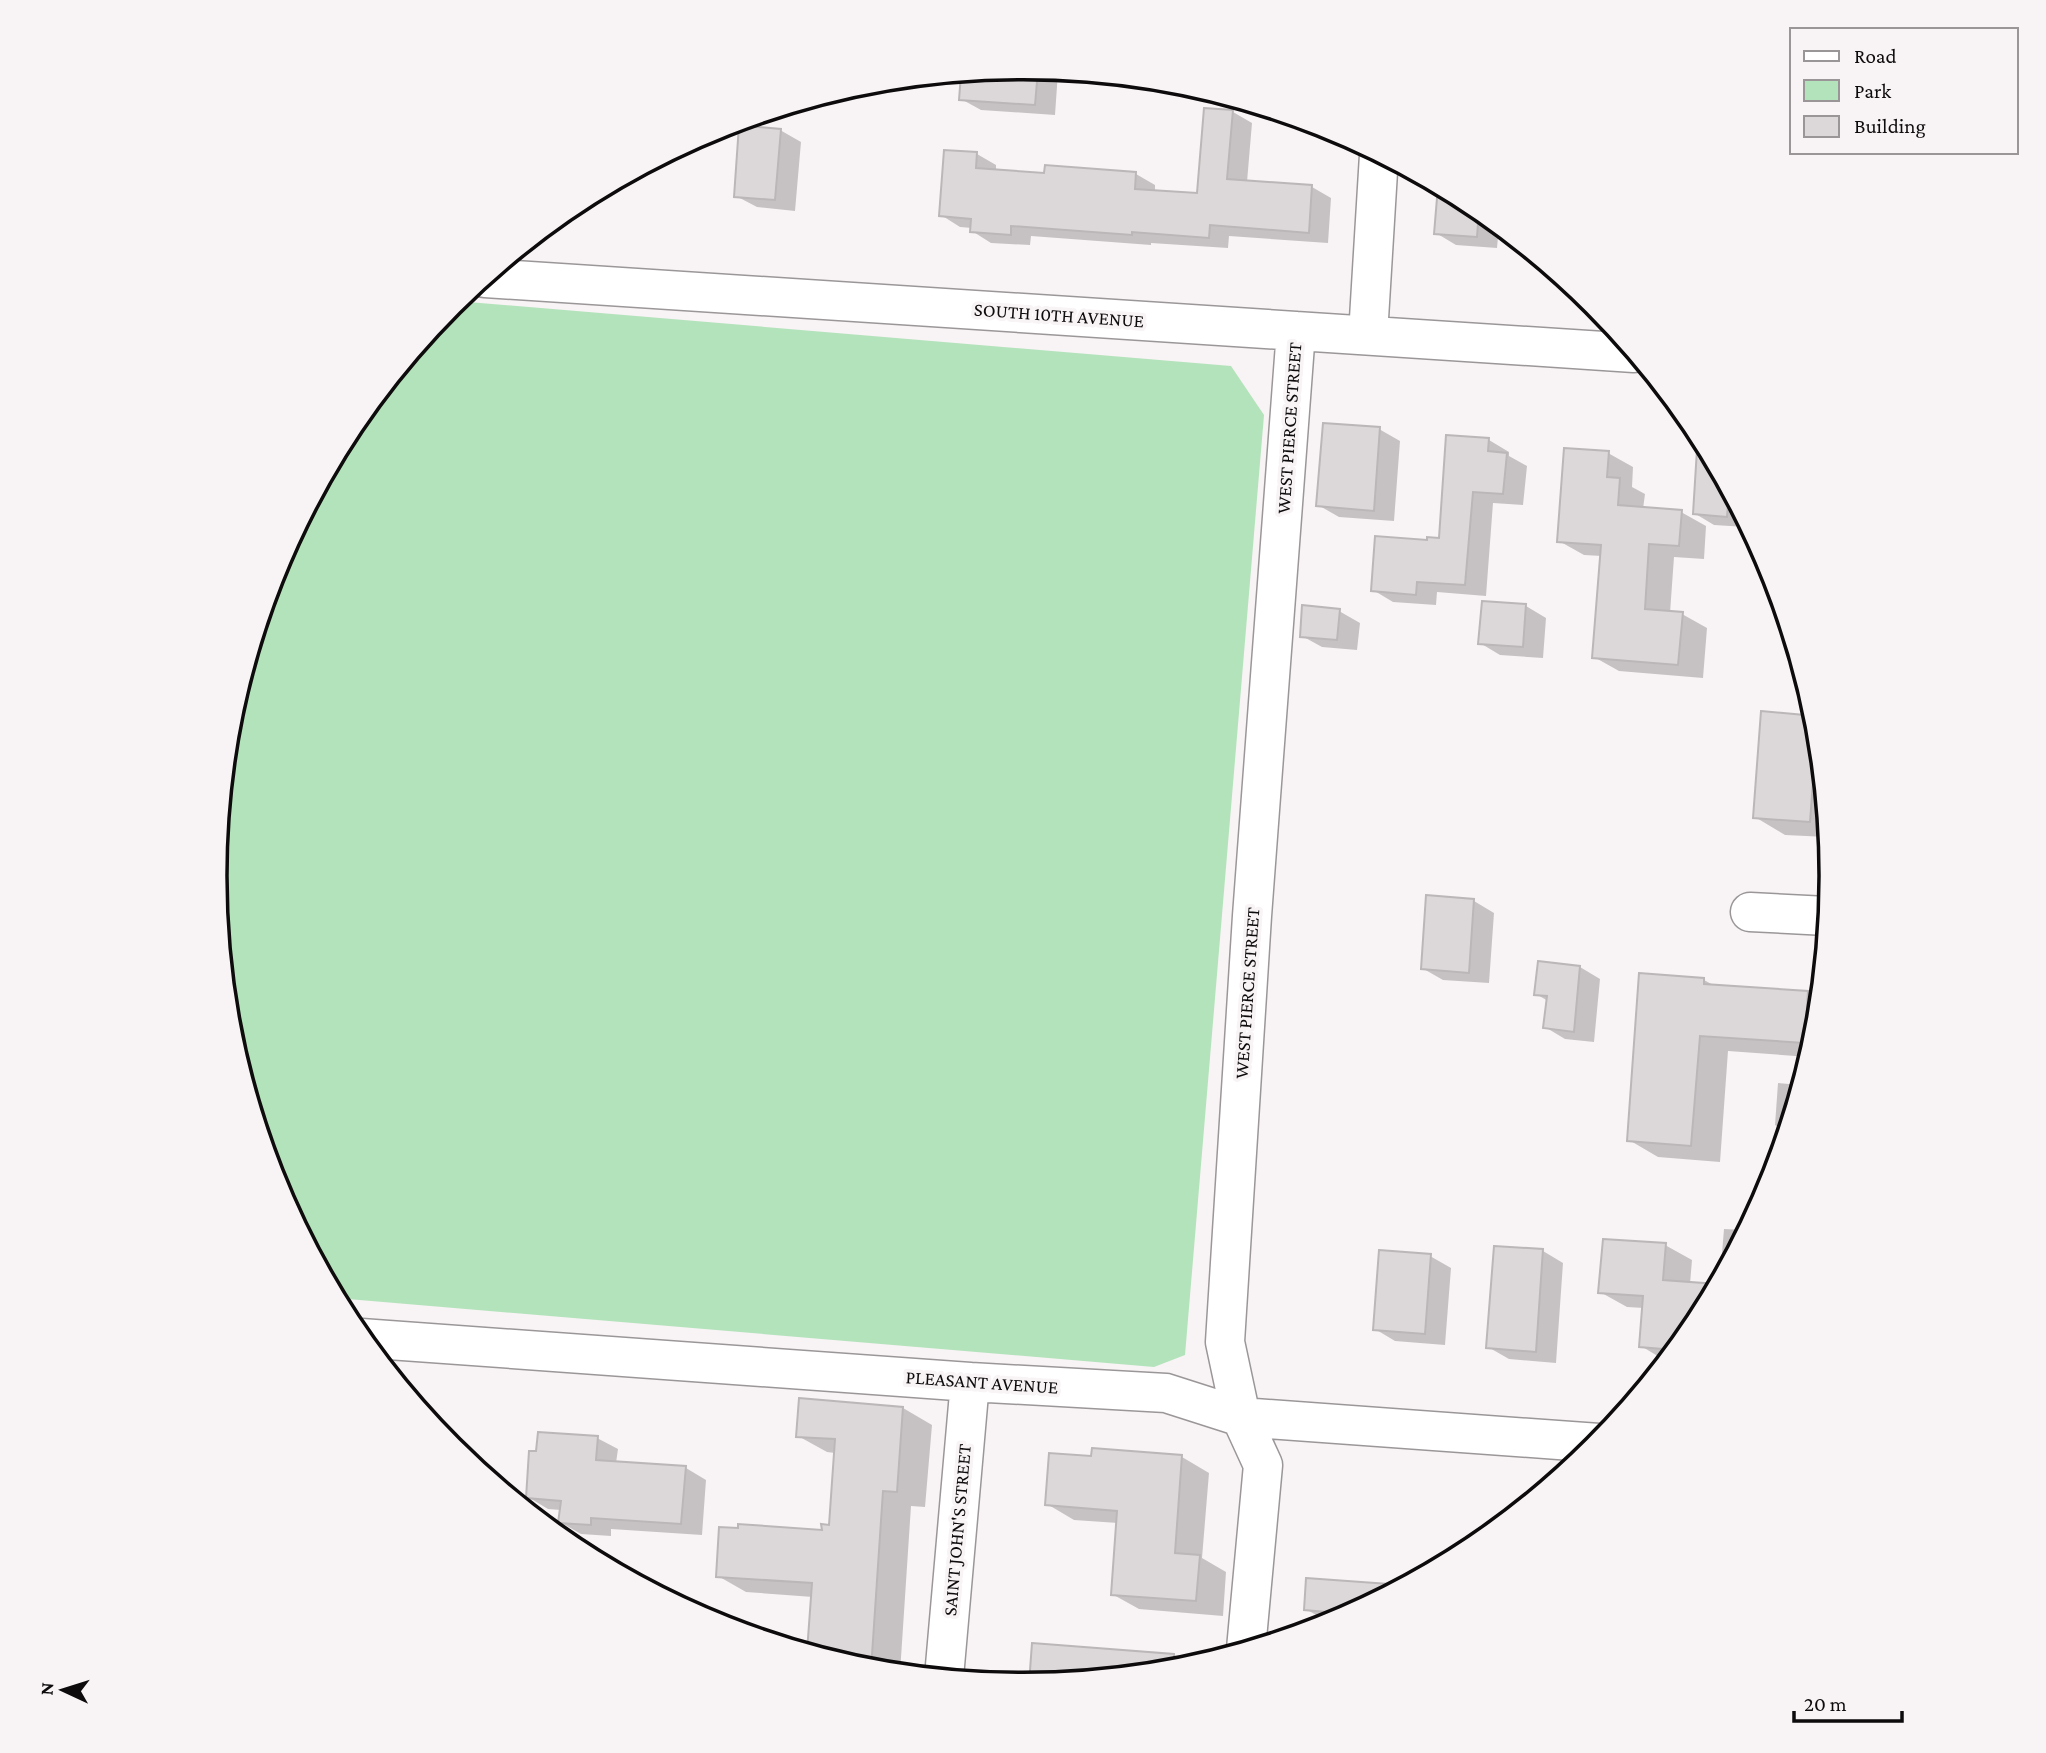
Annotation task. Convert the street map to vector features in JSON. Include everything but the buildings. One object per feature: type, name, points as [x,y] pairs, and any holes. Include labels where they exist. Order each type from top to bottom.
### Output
[{"type":"street","points":[[1368,335],[1379,165]]},
{"type":"street","name":"SOUTH 10TH AVENUE","points":[[497,279],[1621,352]]},
{"type":"street","name":"WEST PIERCE STREET","points":[[1247,1640],[1263,1465],[1241,1417],[1225,1342],[1252,916],[1296,331]]},
{"type":"street","points":[[1750,912],[1818,916]]},
{"type":"street","name":"PLEASANT AVENUE","points":[[375,1339],[970,1382],[1166,1393],[1241,1417],[1583,1442]]},
{"type":"street","name":"SAINT JOHN'S STREET","points":[[945,1668],[970,1382]]},
{"type":"green space","points":[[472,302],[1231,366],[1264,415],[1185,1355],[1154,1367],[349,1299],[309,1229],[288,1181],[269,1132],[242,1032],[229,929],[227,876],[234,773],[254,670],[269,621],[309,524],[361,434],[391,392]]}]
